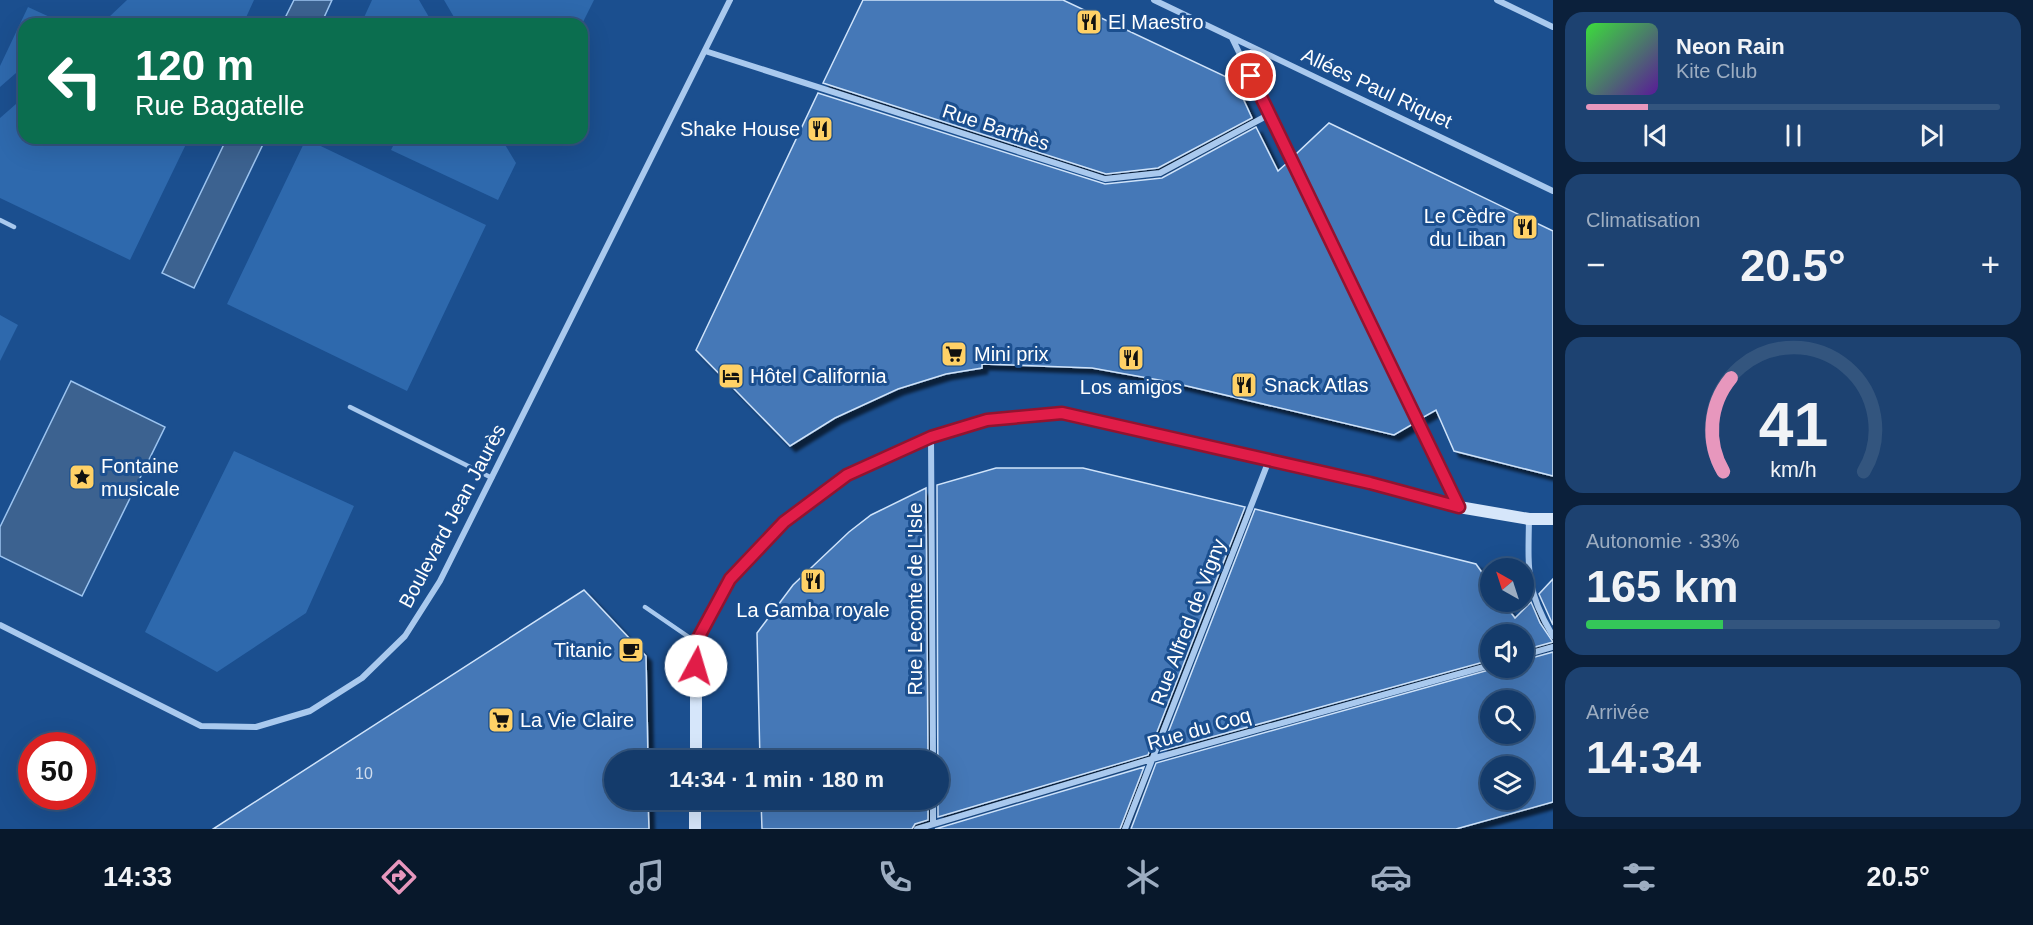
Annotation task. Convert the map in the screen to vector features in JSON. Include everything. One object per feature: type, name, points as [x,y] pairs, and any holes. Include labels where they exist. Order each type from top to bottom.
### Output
[{"type":"main road","points":[[696,750],[696,642],[730,579],[784,522],[847,475],[931,437],[987,420],[1062,413],[1269,460],[1459,507],[1529,519],[1553,519]]},
{"type":"main road","points":[[695,810],[695,829]]},
{"type":"street","name":"Boulevard Jean Jaurès","points":[[0,625],[201,726],[256,727],[310,711],[362,678],[405,636],[440,581],[730,0]]},
{"type":"street","name":"Allées Paul Riquet","points":[[1154,0],[1553,191]]},
{"type":"street","points":[[1497,0],[1553,27]]},
{"type":"street","points":[[1232,38],[1459,507]]},
{"type":"street","name":"Rue Barthès","points":[[705,51],[1105,179],[1160,173],[1270,114]]},
{"type":"street","name":"Rue Leconte de L'Isle","points":[[931,437],[933,750]]},
{"type":"street","name":"Rue Alfred de Vigny","points":[[1125,829],[1269,460]]},
{"type":"street","points":[[1529,519],[1528,580],[1538,612],[1553,636]]},
{"type":"street","points":[[1534,652],[1553,647]]},
{"type":"street","name":"Rue du Coq","points":[[917,829],[1152,759],[1480,667]]},
{"type":"street","points":[[933,810],[933,824]]},
{"type":"lane","points":[[0,220],[14,227]]},
{"type":"lane","points":[[350,406],[492,478]]},
{"type":"lane","points":[[645,607],[696,642]]},
{"type":"shaded area","points":[[127,0],[254,0],[246,18],[108,18]]},
{"type":"shaded area","points":[[294,0],[332,0],[324,18],[285,18]]},
{"type":"shaded area","points":[[372,0],[419,0],[430,18],[364,18]]},
{"type":"shaded area","points":[[444,0],[594,0],[585,18],[454,18]]},
{"type":"shaded area","points":[[28,7],[52,18],[23,18]]},
{"type":"shaded area","points":[[18,28],[18,71],[0,87],[0,66]]},
{"type":"shaded area","points":[[18,102],[18,144],[186,144],[130,260],[0,198],[0,118]]},
{"type":"shaded area","points":[[224,144],[263,144],[194,288],[162,273]]},
{"type":"shaded area","points":[[304,144],[316,144],[486,225],[407,391],[227,304]]},
{"type":"shaded area","points":[[394,144],[505,144],[516,163],[498,200],[391,150]]},
{"type":"shaded area","points":[[0,315],[18,325],[0,361]]},
{"type":"shaded area","name":"Fontaine musicale","points":[[71,381],[165,427],[82,596],[0,556],[0,527]]},
{"type":"shaded area","points":[[234,451],[354,506],[306,613],[217,672],[145,632]]},
{"type":"building","points":[[863,0],[1063,0],[1235,81],[1252,118],[1158,168],[1106,174],[823,83]]},
{"type":"building","points":[[818,93],[1105,184],[1162,178],[1256,127],[1278,171],[1287,163],[1413,424],[1394,435],[1170,382],[1092,368],[982,364],[982,368],[946,374],[898,389],[835,418],[790,446],[696,350]]},
{"type":"building","points":[[1329,123],[1553,231],[1553,476],[1454,451],[1436,410],[1422,418],[1295,155]]},
{"type":"building","points":[[996,468],[1083,468],[1245,507],[1148,755],[938,817],[938,810],[949,810],[949,750],[938,750],[937,485]]},
{"type":"building","points":[[926,488],[928,750],[760,750],[757,633],[793,585],[849,532],[871,515]]},
{"type":"building","points":[[1255,509],[1476,564],[1480,570],[1480,612],[1510,612],[1515,618],[1521,612],[1534,612],[1534,609],[1553,642],[1534,647],[1534,624],[1480,624],[1480,663],[1161,751]]},
{"type":"building","points":[[1553,579],[1553,625],[1539,594]]},
{"type":"building","points":[[584,590],[646,656],[648,750],[604,750],[604,810],[648,810],[649,829],[213,829]]},
{"type":"building","points":[[1553,652],[1553,802],[1534,807],[1534,756],[1480,756],[1480,810],[1524,810],[1456,829],[1131,829],[1156,763],[1480,672],[1480,678],[1534,678],[1534,657]]},
{"type":"building","points":[[1144,767],[1120,829],[935,829]]},
{"type":"building","points":[[761,810],[928,810],[928,820],[915,824],[912,829],[762,829]]},
{"type":"place","name":"El Maestro","points":[[1089,22]]},
{"type":"place","name":"Shake House","points":[[820,129]]},
{"type":"place","name":"Le Cèdre du Liban","points":[[1525,227]]},
{"type":"place","name":"Mini prix","points":[[954,354]]},
{"type":"place","name":"Los amigos","points":[[1131,358]]},
{"type":"place","name":"Hôtel California","points":[[731,376]]},
{"type":"place","name":"Snack Atlas","points":[[1244,385]]},
{"type":"place","name":"Fontaine musicale","points":[[82,477]]},
{"type":"place","name":"La Gamba royale","points":[[813,581]]},
{"type":"place","name":"Titanic","points":[[631,650]]},
{"type":"place","name":"La Vie Claire","points":[[501,720]]},
{"type":"route","points":[[696,666],[696,642],[730,579],[784,522],[847,475],[931,437],[987,420],[1062,413],[1370,483],[1459,507],[1251,76]]}]
